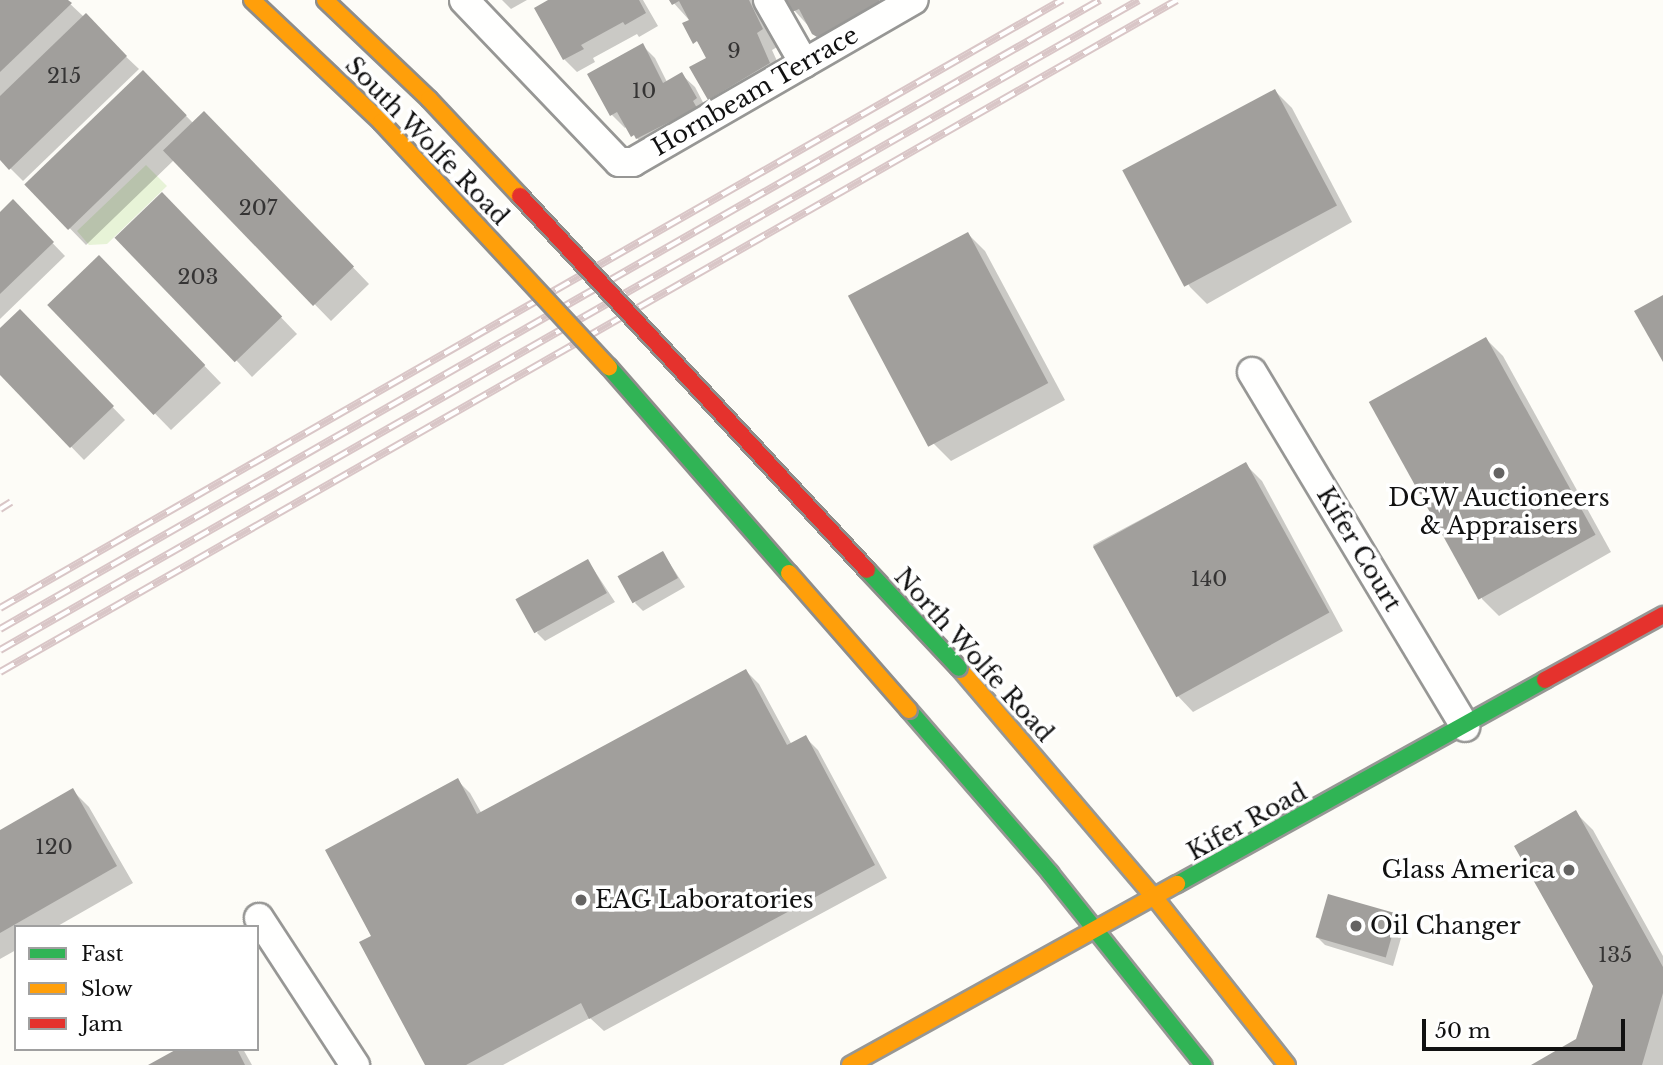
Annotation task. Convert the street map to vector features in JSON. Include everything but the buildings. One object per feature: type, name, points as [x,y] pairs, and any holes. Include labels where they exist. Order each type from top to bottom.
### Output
[{"type":"main road","name":"South Wolfe Road","points":[[252,0],[381,122],[566,317],[909,710],[1094,928]]},
{"type":"main road","name":"South Wolfe Road","points":[[325,0],[429,99],[608,292]]},
{"type":"main road","name":"North Wolfe Road","points":[[608,292],[959,668],[1155,898],[1287,1065]]},
{"type":"main road","name":"Kifer Road","points":[[850,1065],[1094,928],[1155,898],[1465,727],[1663,615]]},
{"type":"main road","points":[[1094,928],[1203,1065]]},
{"type":"street","name":"Hornbeam Terrace","points":[[464,0],[619,162],[633,162],[914,0]]},
{"type":"street","points":[[768,0],[804,63]]},
{"type":"street","name":"Kifer Court","points":[[1252,372],[1465,727]]},
{"type":"street","points":[[259,918],[355,1065]]},
{"type":"green space","points":[[146,165],[167,186],[107,244],[89,245],[77,231]]},
{"type":"railway","points":[[0,608],[1062,0]]},
{"type":"railway","points":[[0,629],[1100,0]]},
{"type":"railway","points":[[0,650],[1139,0]]},
{"type":"railway","points":[[0,672],[1177,0]]},
{"type":"railway","points":[[0,509],[11,502]]},
{"type":"traffic: fast","points":[[609,367],[789,573]]},
{"type":"traffic: fast","points":[[867,570],[959,668]]},
{"type":"traffic: fast","points":[[1177,884],[1545,680]]},
{"type":"traffic: fast","points":[[909,710],[1050,873],[1203,1065]]},
{"type":"traffic: slow","points":[[252,0],[381,122],[609,367]]},
{"type":"traffic: slow","points":[[325,0],[429,99],[520,196]]},
{"type":"traffic: slow","points":[[789,573],[909,710]]},
{"type":"traffic: slow","points":[[959,668],[1155,898],[1287,1065]]},
{"type":"traffic: slow","points":[[850,1065],[1177,884]]},
{"type":"traffic: jam","points":[[520,196],[867,570]]},
{"type":"traffic: jam","points":[[1545,680],[1663,615]]},
{"type":"place","name":"DGW Auctioneers & Appraisers","points":[[1499,473]]},
{"type":"place","name":"Glass America","points":[[1569,870]]},
{"type":"place","name":"EAG Laboratories","points":[[581,900]]},
{"type":"place","name":"Oil Changer","points":[[1356,926]]}]
